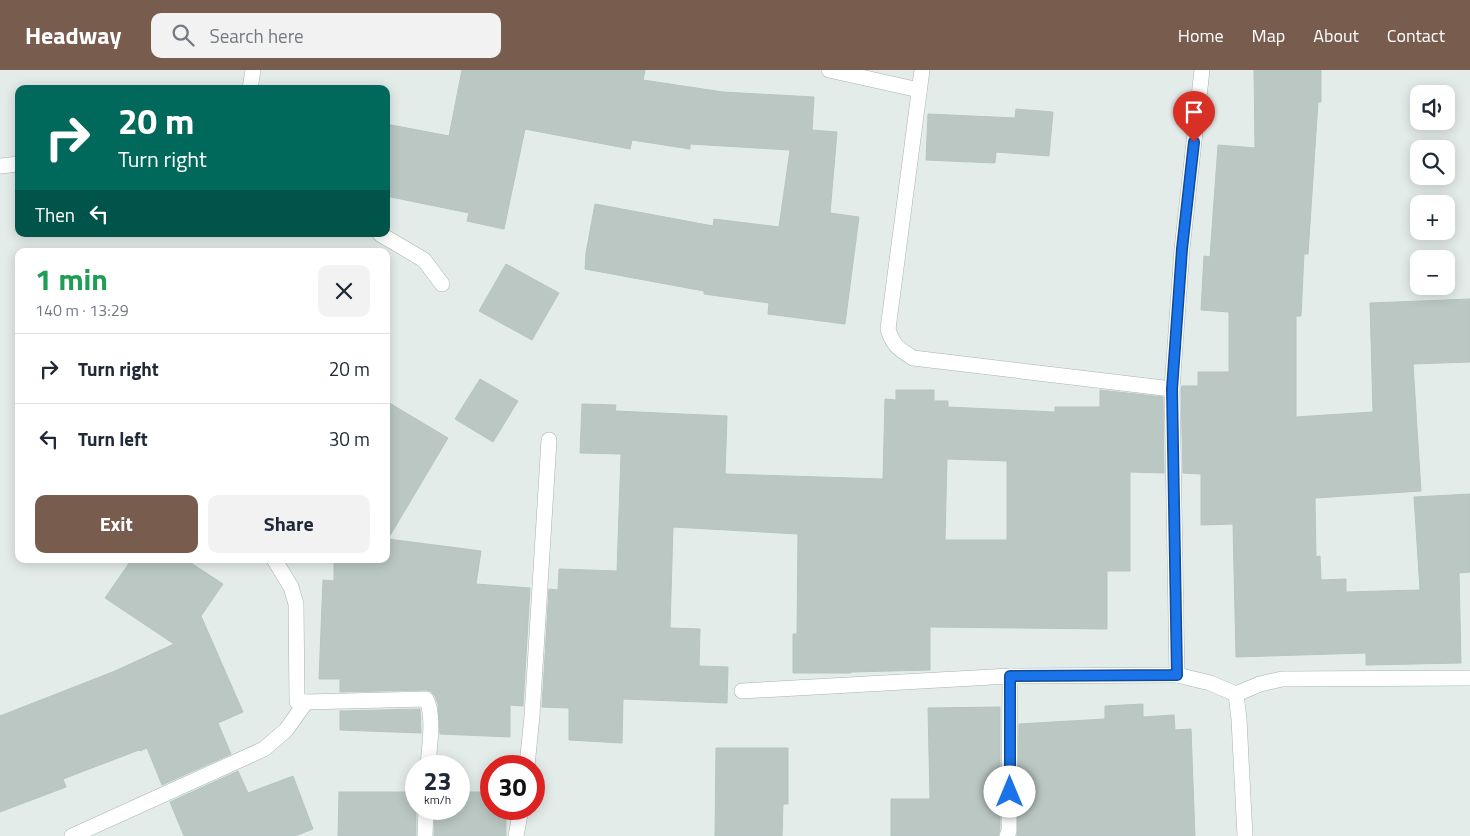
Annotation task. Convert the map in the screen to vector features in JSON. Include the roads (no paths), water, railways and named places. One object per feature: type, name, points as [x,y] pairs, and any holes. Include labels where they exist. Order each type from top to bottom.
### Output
[{"type":"street","points":[[251,85],[253,70]]},
{"type":"street","points":[[829,70],[919,90]]},
{"type":"street","points":[[922,70],[888,328],[897,348],[914,358],[932,362],[1172,389]]},
{"type":"street","points":[[1177,675],[1172,389],[1182,249],[1202,70]]},
{"type":"street","points":[[0,166],[15,164]]},
{"type":"street","points":[[385,237],[424,260],[442,284]]},
{"type":"street","points":[[529,755],[549,440]]},
{"type":"street","points":[[277,563],[292,587],[296,604],[297,702],[426,699],[429,705],[430,719],[428,755]]},
{"type":"street","points":[[742,691],[1010,676],[1177,675],[1210,683],[1236,694],[1260,684],[1282,679],[1470,678]]},
{"type":"street","points":[[1007,836],[1009,831],[1010,676]]},
{"type":"street","points":[[1236,694],[1240,720],[1245,836]]},
{"type":"street","points":[[72,836],[264,749],[286,730],[306,702]]},
{"type":"street","points":[[425,836],[426,820]]},
{"type":"street","points":[[516,836],[519,820]]}]
